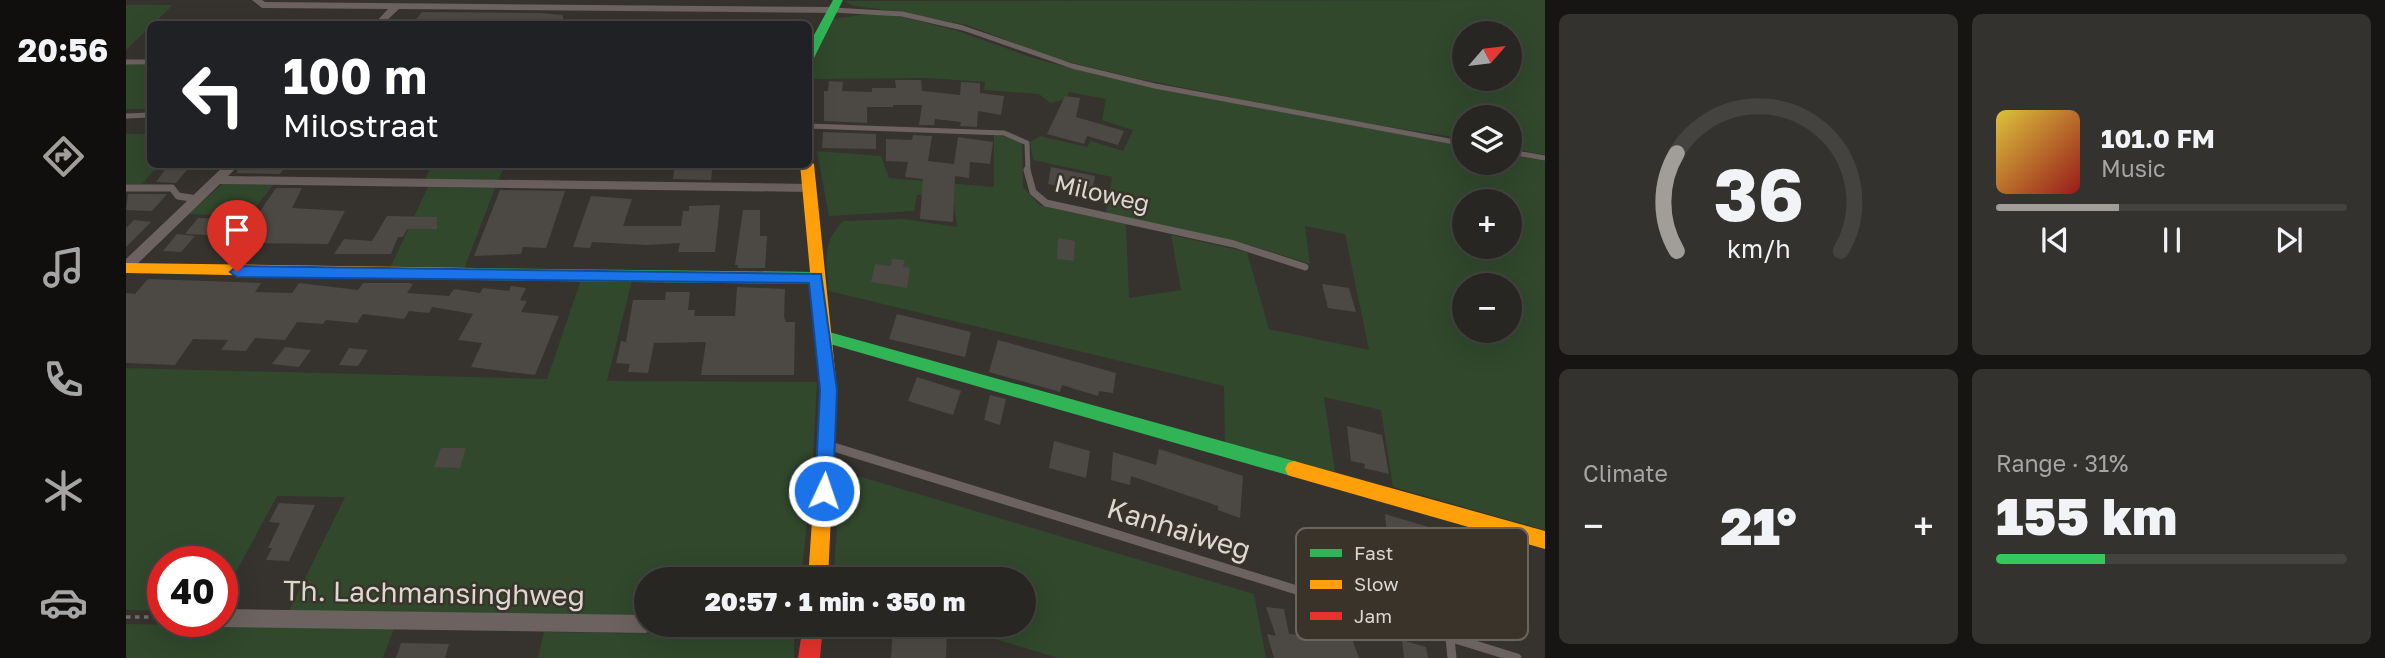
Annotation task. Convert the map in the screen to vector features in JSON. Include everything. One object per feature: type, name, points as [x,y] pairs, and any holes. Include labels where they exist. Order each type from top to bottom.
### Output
[{"type":"street","points":[[257,0],[262,5],[396,7],[836,5],[812,50]]},
{"type":"street","points":[[381,21],[396,7]]},
{"type":"street","points":[[126,268],[230,168]]},
{"type":"street","points":[[808,168],[828,390],[819,567]]},
{"type":"street","points":[[217,180],[810,188]]},
{"type":"street","points":[[126,268],[182,271],[816,278]]},
{"type":"street","points":[[822,337],[1502,528]]},
{"type":"street","points":[[1528,535],[1545,540]]},
{"type":"street","name":"Th. Lachmansinghweg","points":[[238,618],[634,624]]},
{"type":"street","points":[[809,658],[812,637]]},
{"type":"lane","points":[[836,5],[902,14],[963,28],[1072,66],[1155,86],[1452,142]]},
{"type":"lane","points":[[126,62],[147,62]]},
{"type":"lane","points":[[126,116],[147,115]]},
{"type":"lane","name":"Miloweg","points":[[812,126],[1004,133],[1027,144],[1030,190],[1036,198],[1046,203],[1234,244],[1305,267]]},
{"type":"lane","points":[[1522,154],[1545,158]]},
{"type":"lane","points":[[126,188],[172,188],[178,196],[198,199]]},
{"type":"lane","name":"Kanhaiweg","points":[[826,444],[1296,590]]},
{"type":"lane","points":[[1450,640],[1452,658]]},
{"type":"lane","name":"Kanhaiweg","points":[[1456,640],[1511,657]]},
{"type":"path","points":[[126,617],[147,618]]},
{"type":"green space","points":[[1545,0],[1545,155],[1522,150],[1522,105],[1452,105],[1452,137],[1328,117],[1131,77],[1057,59],[967,25],[854,6],[844,1]]},
{"type":"green space","points":[[126,5],[173,5],[156,21],[147,21],[147,30],[126,50]]},
{"type":"green space","points":[[866,14],[898,16],[955,30],[1036,59],[1108,77],[1452,143],[1452,175],[1522,175],[1522,157],[1545,161],[1545,530],[1393,487],[1381,410],[1324,397],[1335,472],[1225,445],[1224,386],[829,291],[826,262],[828,246],[843,221],[904,219],[957,227],[953,198],[917,195],[914,211],[829,216],[817,151],[881,156],[889,178],[994,187],[994,135],[1015,138],[1022,144],[1023,187],[1039,205],[1126,224],[1129,298],[1181,290],[1171,235],[1247,252],[1269,329],[1369,350],[1345,234],[1305,226],[1310,264],[1247,244],[1106,213],[1112,177],[1033,160],[1030,142],[1040,136],[1087,147],[1091,141],[1123,151],[1133,130],[1102,120],[1106,99],[1069,92],[1066,99],[1050,103],[1039,94],[984,90],[985,82],[928,78],[812,79],[812,63],[834,19]]},
{"type":"green space","points":[[126,64],[147,65],[147,109],[126,109]]},
{"type":"green space","points":[[126,134],[147,134],[147,168],[156,168],[142,184],[126,184]]},
{"type":"green space","points":[[430,168],[504,168],[498,181],[425,179]]},
{"type":"green space","points":[[222,184],[273,185],[249,216],[189,214]]},
{"type":"green space","points":[[428,187],[495,188],[464,269],[390,268]]},
{"type":"green space","points":[[581,280],[632,280],[607,381],[817,382],[812,476],[802,567],[634,567],[634,618],[289,611],[345,497],[277,496],[238,568],[238,546],[147,546],[147,611],[126,610],[126,368],[547,379]]},
{"type":"green space","points":[[858,476],[1254,594],[1266,658],[1058,658],[989,637],[1036,637],[1036,567],[834,567],[840,491]]},
{"type":"green space","points":[[126,624],[147,624],[147,637],[238,637],[238,626],[394,628],[383,658],[126,658]]},
{"type":"green space","points":[[544,632],[634,633],[634,637],[794,637],[794,658],[538,658]]},
{"type":"building","points":[[422,12],[563,15],[563,21],[414,21]]},
{"type":"building","points":[[895,80],[921,80],[922,91],[960,95],[961,82],[980,83],[980,93],[1004,96],[1001,115],[978,111],[977,127],[960,126],[961,122],[935,119],[934,125],[919,125],[922,105],[893,105],[867,107],[867,123],[824,121],[824,91],[828,91],[829,81],[843,82],[842,91],[872,92],[872,88],[896,88]]},
{"type":"building","points":[[1065,96],[1080,98],[1076,117],[1124,131],[1118,145],[1087,136],[1084,144],[1047,134]]},
{"type":"building","points":[[823,132],[876,134],[876,149],[822,148]]},
{"type":"building","points":[[913,135],[932,136],[928,161],[954,164],[958,137],[993,142],[990,164],[970,162],[969,178],[955,176],[953,222],[920,219],[923,179],[905,177],[908,162],[886,161],[886,139],[912,140]]},
{"type":"building","points":[[1051,167],[1095,176],[1092,193],[1048,184]]},
{"type":"building","points":[[166,168],[189,168],[176,183],[156,182]]},
{"type":"building","points":[[239,168],[284,168],[280,174],[236,173]]},
{"type":"building","points":[[674,168],[712,168],[711,180],[673,179]]},
{"type":"building","points":[[276,188],[302,188],[292,208],[345,211],[328,244],[254,243],[248,249],[231,236],[185,234],[198,218],[254,220]]},
{"type":"building","points":[[500,190],[565,191],[546,248],[523,247],[521,254],[474,256]]},
{"type":"building","points":[[128,194],[167,194],[152,211],[126,210]]},
{"type":"building","points":[[591,196],[632,199],[623,226],[681,226],[683,211],[689,211],[689,206],[720,205],[715,252],[678,252],[680,243],[647,245],[592,242],[590,248],[573,247]]},
{"type":"building","points":[[743,210],[760,210],[760,236],[767,236],[765,268],[738,268],[738,265],[735,265]]},
{"type":"building","points":[[387,216],[437,217],[437,229],[407,229],[403,237],[398,237],[391,254],[334,254],[344,239],[372,241]]},
{"type":"building","points":[[134,220],[151,222],[126,247],[126,228]]},
{"type":"building","points":[[177,234],[195,236],[181,252],[163,251]]},
{"type":"building","points":[[1058,238],[1075,241],[1074,261],[1057,259]]},
{"type":"building","points":[[892,259],[905,260],[903,267],[910,268],[907,288],[871,282],[875,264],[891,266]]},
{"type":"building","points":[[148,279],[261,283],[255,292],[292,293],[299,283],[358,290],[363,283],[409,283],[413,284],[407,293],[449,296],[454,289],[480,293],[483,288],[509,291],[511,286],[526,288],[520,300],[527,301],[521,312],[559,316],[535,375],[471,367],[482,343],[458,340],[473,314],[432,307],[429,313],[409,311],[404,319],[363,314],[357,323],[326,320],[323,324],[297,322],[285,340],[255,338],[246,351],[221,350],[228,340],[193,339],[175,365],[126,363],[126,293],[135,294]]},
{"type":"building","points":[[1322,284],[1349,288],[1356,312],[1328,308]]},
{"type":"building","points":[[737,287],[785,289],[784,317],[786,322],[795,322],[794,375],[701,375],[706,342],[654,343],[648,373],[628,372],[630,364],[616,363],[621,341],[626,342],[633,300],[665,300],[666,292],[690,292],[688,310],[695,310],[694,316],[735,316]]},
{"type":"building","points":[[897,314],[971,332],[965,357],[889,339]]},
{"type":"building","points":[[998,340],[1116,373],[1113,393],[1099,391],[1098,396],[1062,385],[1060,392],[989,372]]},
{"type":"building","points":[[285,347],[311,350],[299,367],[272,364]]},
{"type":"building","points":[[349,348],[368,350],[358,366],[339,365]]},
{"type":"building","points":[[917,377],[961,391],[953,415],[908,401]]},
{"type":"building","points":[[990,395],[1006,399],[1000,425],[984,420]]},
{"type":"building","points":[[1347,426],[1382,435],[1389,474],[1364,468],[1365,464],[1351,461]]},
{"type":"building","points":[[1054,441],[1090,451],[1086,478],[1049,468]]},
{"type":"building","points":[[441,448],[466,448],[460,468],[434,467]]},
{"type":"building","points":[[1159,449],[1243,476],[1240,518],[1218,510],[1218,506],[1131,476],[1130,485],[1111,480],[1113,452],[1156,465]]},
{"type":"building","points":[[279,503],[315,505],[289,561],[266,560],[272,548],[268,548],[280,523],[269,522]]},
{"type":"building","points":[[1385,514],[1432,528],[1386,528]]},
{"type":"building","points":[[1266,607],[1284,609],[1289,634],[1296,635],[1296,640],[1352,640],[1359,658],[1274,658],[1267,634],[1276,636]]},
{"type":"building","points":[[892,637],[947,637],[946,658],[891,658]]},
{"type":"building","points":[[1402,640],[1426,647],[1428,658],[1404,658]]},
{"type":"building","points":[[401,643],[449,644],[445,658],[396,658]]},
{"type":"traffic: fast","points":[[812,50],[838,0]]},
{"type":"traffic: fast","points":[[474,274],[816,278]]},
{"type":"traffic: fast","points":[[822,336],[1294,469]]},
{"type":"traffic: slow","points":[[807,168],[829,390],[819,567]]},
{"type":"traffic: slow","points":[[126,268],[474,274]]},
{"type":"traffic: slow","points":[[1294,469],[1503,528]]},
{"type":"traffic: slow","points":[[1528,535],[1545,540]]},
{"type":"traffic: jam","points":[[809,658],[812,637]]},
{"type":"route","points":[[237,272],[816,278],[828,390],[824,491]]}]
